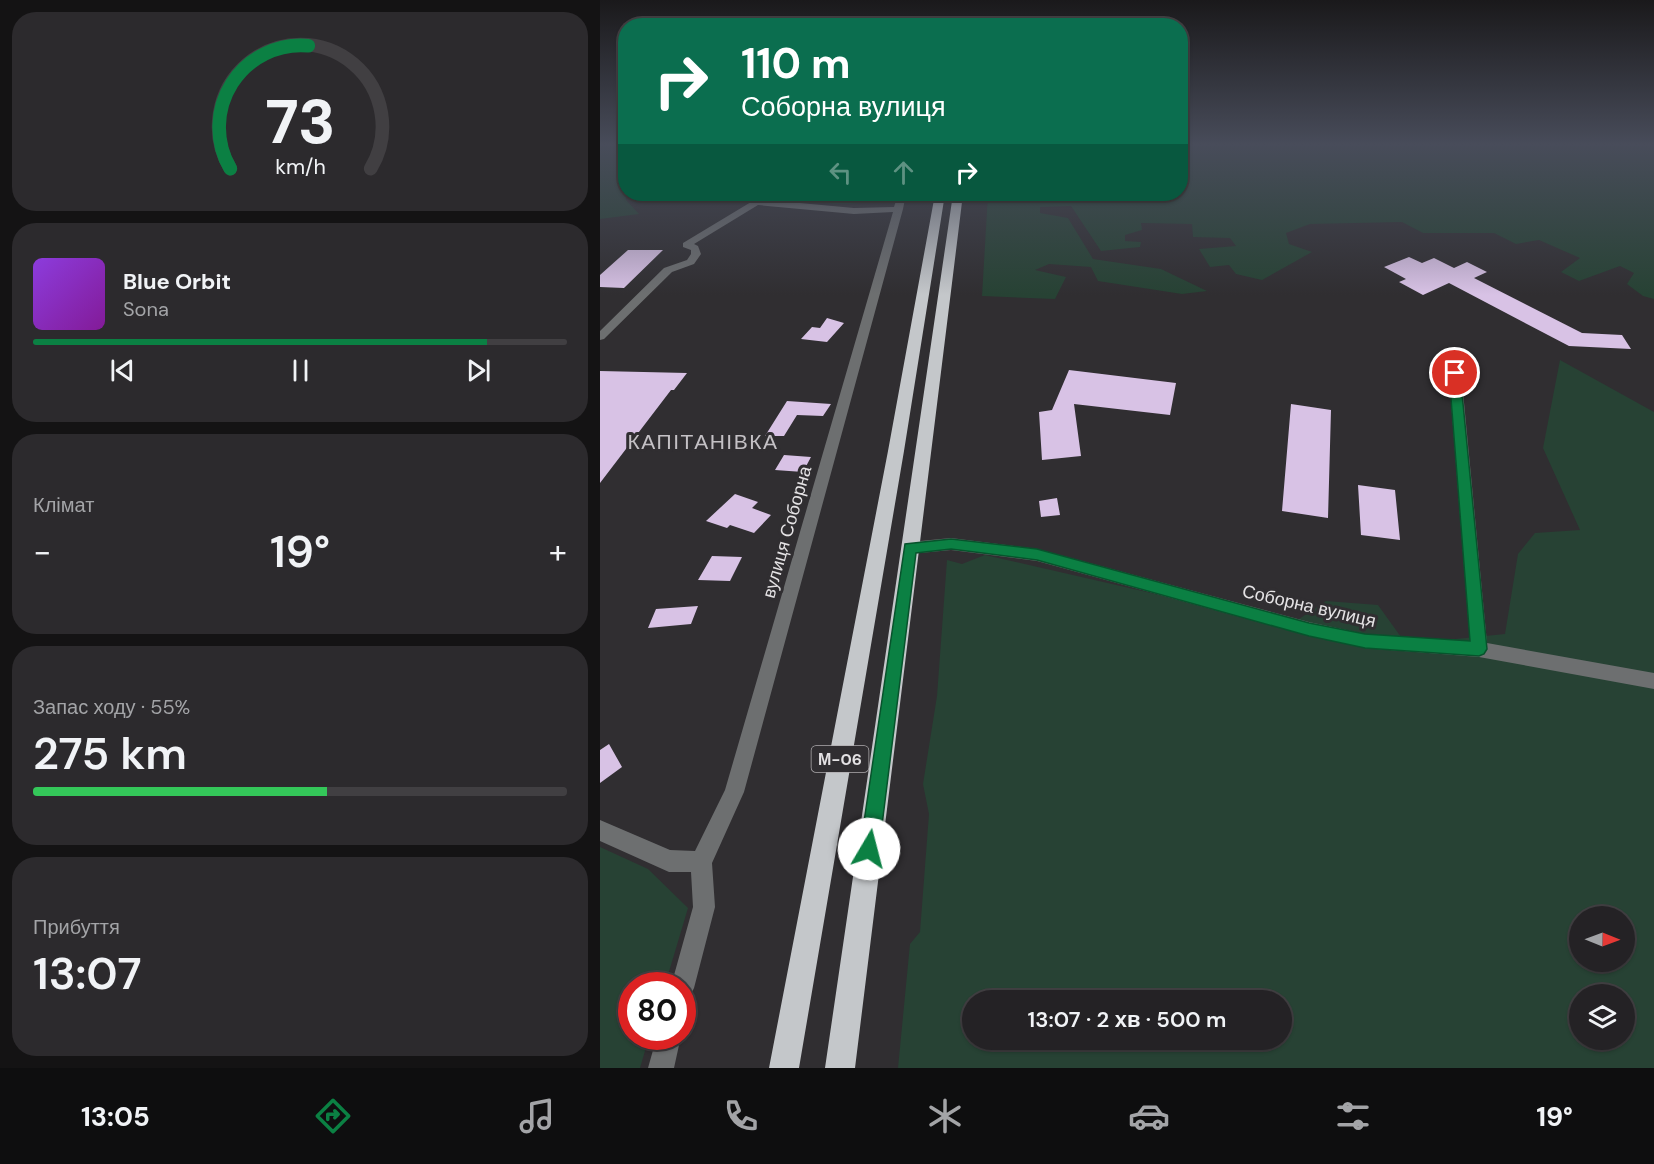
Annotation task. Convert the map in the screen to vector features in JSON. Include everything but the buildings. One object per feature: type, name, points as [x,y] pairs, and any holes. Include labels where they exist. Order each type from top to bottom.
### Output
[{"type":"highway","name":"М-06","points":[[784,1068],[939,201]]},
{"type":"highway","name":"М-06","points":[[840,1068],[957,201]]},
{"type":"street","points":[[600,337],[668,270],[691,262],[696,254],[695,248],[686,246],[756,202],[854,211],[901,201]]},
{"type":"street","name":"вулиця Соборна","points":[[701,862],[734,792],[901,201]]},
{"type":"street","points":[[1453,350],[1479,649]]},
{"type":"street","name":"Соборна вулиця","points":[[910,548],[951,544],[1037,555],[1309,629],[1365,641],[1479,649],[1654,681]]},
{"type":"street","points":[[600,830],[669,861],[701,862],[704,907],[686,972]]},
{"type":"street","points":[[661,1068],[666,1050]]},
{"type":"green space","points":[[600,195],[618,195],[618,201],[627,201],[639,214],[600,219]]},
{"type":"green space","points":[[1188,195],[1654,195],[1654,299],[1643,296],[1627,284],[1634,273],[1620,266],[1579,281],[1561,272],[1580,258],[1539,240],[1516,244],[1494,233],[1423,233],[1402,222],[1310,224],[1286,233],[1289,244],[1312,252],[1262,280],[1236,274],[1229,265],[1210,267],[1199,249],[1236,246],[1230,238],[1193,237],[1192,224],[1141,223],[1142,230],[1125,235],[1125,241],[1141,242],[1140,247],[1101,251],[1071,206],[1040,207],[1040,213],[1068,218],[1093,259],[1161,269],[1207,291],[1182,294],[1098,281],[1091,267],[1049,264],[1035,270],[1066,277],[1055,299],[982,296],[988,201],[1188,201]]},
{"type":"green space","points":[[804,201],[873,201],[843,204]]},
{"type":"green space","points":[[1560,360],[1654,412],[1654,1068],[898,1068],[910,944],[920,932],[929,814],[923,784],[937,696],[947,560],[962,564],[985,555],[1290,625],[1326,601],[1378,605],[1406,644],[1505,634],[1518,554],[1535,533],[1580,530],[1543,448]]},
{"type":"green space","points":[[600,847],[648,869],[688,908],[669,972],[618,972],[618,1050],[645,1050],[640,1068],[600,1068]]},
{"type":"district","name":"КАПІТАНІВКА","points":[[703,442]]},
{"type":"route","points":[[869,849],[910,548],[951,544],[1037,555],[1309,629],[1365,641],[1479,649],[1455,373]]}]
